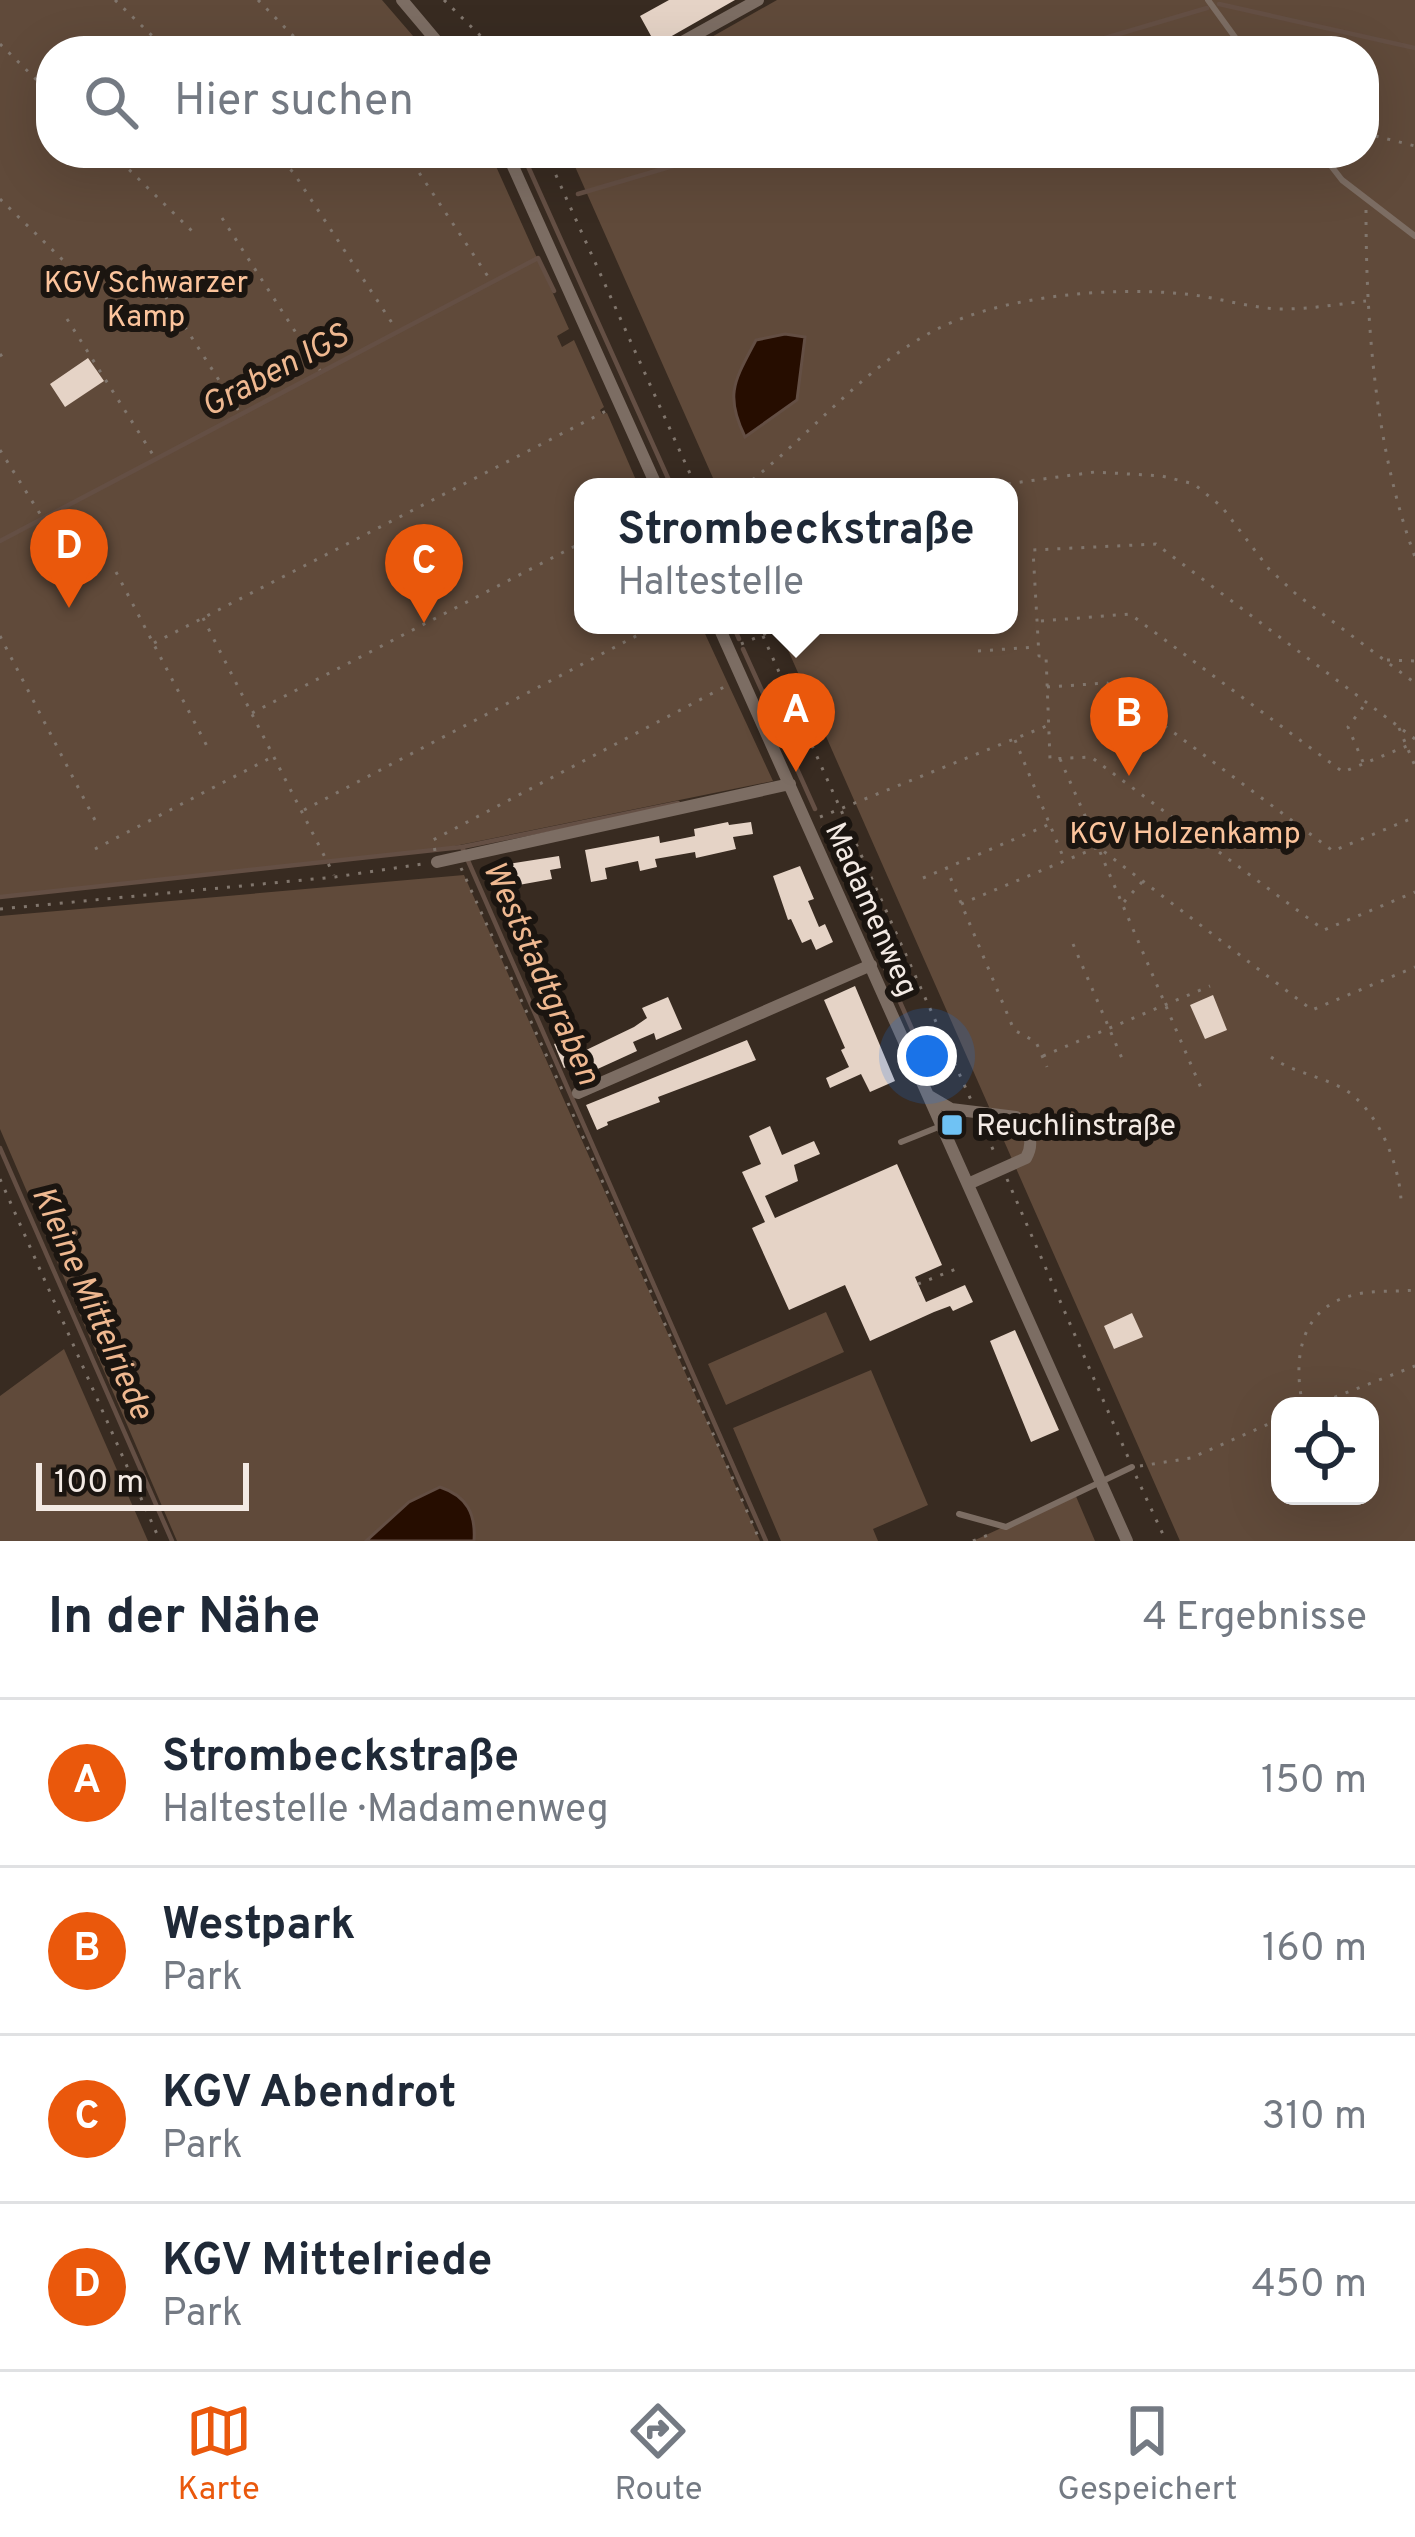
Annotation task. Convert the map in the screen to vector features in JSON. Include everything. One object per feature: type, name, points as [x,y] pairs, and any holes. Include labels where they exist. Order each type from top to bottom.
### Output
[{"type":"street","points":[[402,0],[432,36]]},
{"type":"street","points":[[693,36],[758,0]]},
{"type":"street","points":[[514,168],[653,478]]},
{"type":"street","name":"Madamenweg","points":[[722,634],[1127,1541]]},
{"type":"street","points":[[436,856],[457,859],[790,784]]},
{"type":"street","points":[[578,1093],[871,965]]},
{"type":"street","points":[[928,1096],[951,1109],[1016,1117],[1024,1124],[1031,1143],[1026,1158],[968,1184]]},
{"type":"lane","points":[[1208,0],[1235,36]]},
{"type":"lane","points":[[1332,168],[1366,202],[1415,236]]},
{"type":"lane","points":[[901,1142],[941,1126]]},
{"type":"lane","points":[[958,1514],[1006,1527],[1132,1467]]},
{"type":"path","points":[[115,0],[152,36]]},
{"type":"path","points":[[258,0],[293,36]]},
{"type":"path","points":[[444,0],[481,36]]},
{"type":"path","points":[[0,44],[36,79]]},
{"type":"path","points":[[1379,137],[1415,146]]},
{"type":"path","points":[[127,168],[195,235]]},
{"type":"path","points":[[289,168],[396,329]]},
{"type":"path","points":[[416,168],[489,278]]},
{"type":"path","points":[[552,168],[692,478]]},
{"type":"path","points":[[0,199],[100,296]]},
{"type":"path","points":[[1366,202],[1366,301],[1392,476],[1415,556]]},
{"type":"path","points":[[222,218],[320,370]]},
{"type":"path","points":[[146,266],[240,413]]},
{"type":"path","points":[[755,478],[790,453],[846,396],[927,334],[1005,305],[1104,291],[1185,294],[1282,309],[1366,301]]},
{"type":"path","points":[[67,319],[155,458]]},
{"type":"path","points":[[154,644],[601,413]]},
{"type":"path","points":[[0,450],[80,590]]},
{"type":"path","points":[[1018,482],[1095,472],[1162,476],[1194,484],[1222,507],[1269,569],[1296,594],[1415,683]]},
{"type":"path","points":[[1415,739],[1156,544],[1034,550],[1039,656],[1046,656],[1050,759],[1091,757],[1324,930],[1415,892]]},
{"type":"path","points":[[252,712],[574,547]]},
{"type":"path","points":[[116,572],[209,750]]},
{"type":"path","points":[[1037,621],[1130,614],[1343,772],[1407,746]]},
{"type":"path","points":[[203,618],[335,877]]},
{"type":"path","points":[[304,810],[640,634]]},
{"type":"path","points":[[729,649],[762,635],[1166,1541]]},
{"type":"path","points":[[0,636],[98,826]]},
{"type":"path","points":[[978,651],[1038,647]]},
{"type":"path","points":[[1383,659],[1415,662]]},
{"type":"path","points":[[1047,687],[1107,683],[1333,851],[1415,817]]},
{"type":"path","points":[[0,909],[335,877],[436,856],[433,839],[728,685]]},
{"type":"path","points":[[1364,764],[1348,727],[1367,702]]},
{"type":"path","points":[[807,822],[1049,725]]},
{"type":"path","points":[[1399,726],[1415,766]]},
{"type":"path","points":[[1015,739],[1065,860]]},
{"type":"path","points":[[95,849],[274,756]]},
{"type":"path","points":[[1060,759],[1201,1088]]},
{"type":"path","points":[[923,878],[1050,824]]},
{"type":"path","points":[[962,904],[1098,847]]},
{"type":"path","points":[[1098,847],[1312,1010],[1415,967]]},
{"type":"path","points":[[457,859],[760,1541]]},
{"type":"path","points":[[946,867],[1014,1030],[1036,1042],[1047,1066]]},
{"type":"path","points":[[1122,903],[1143,880]]},
{"type":"path","points":[[1072,944],[1124,1063]]},
{"type":"path","points":[[1041,1057],[1210,986]]},
{"type":"path","points":[[1270,1057],[1339,1086],[1366,1107],[1390,1156],[1401,1200]]},
{"type":"path","points":[[0,1179],[160,1541]]},
{"type":"path","points":[[918,1284],[956,1269]]},
{"type":"path","points":[[1303,1397],[1301,1340],[1313,1316],[1344,1298],[1415,1290]]},
{"type":"path","points":[[1335,1397],[1415,1366]]},
{"type":"path","points":[[1132,1467],[1191,1458],[1271,1424]]},
{"type":"green space","name":"KGV Schwarzer Kamp","points":[[0,0],[382,0],[413,36],[36,36],[36,168],[497,168],[569,329],[557,336],[562,347],[574,340],[604,407],[600,410],[607,413],[635,478],[574,478],[574,634],[705,634],[773,781],[435,850],[0,896]]},
{"type":"green space","name":"KGV Holzenkamp","points":[[777,0],[1415,0],[1415,1541],[1180,1541],[781,634],[1018,634],[1018,478],[713,478],[576,168],[1379,168],[1379,36],[713,36]]},
{"type":"green space","points":[[464,875],[760,1541],[177,1541],[0,1129],[0,916]]},
{"type":"green space","points":[[826,1312],[844,1352],[726,1405],[708,1364]]},
{"type":"green space","points":[[64,1349],[148,1541],[0,1541],[0,1396]]},
{"type":"green space","points":[[871,1370],[928,1505],[873,1529],[878,1541],[781,1541],[733,1428]]},
{"type":"green space","points":[[1075,1494],[1095,1541],[973,1541]]},
{"type":"shaded area","points":[[785,334],[805,337],[797,400],[745,437],[735,409],[738,377],[756,340]]},
{"type":"shaded area","points":[[440,1487],[468,1507],[474,1541],[366,1541],[409,1502]]},
{"type":"building","points":[[669,0],[735,0],[672,36],[651,36],[640,16]]},
{"type":"building","points":[[88,358],[104,381],[65,407],[50,384]]},
{"type":"building","points":[[751,822],[753,834],[733,837],[736,849],[696,858],[695,852],[655,859],[657,867],[640,871],[638,861],[605,868],[607,879],[591,882],[585,850],[659,836],[660,843],[695,836],[694,829]]},
{"type":"building","points":[[559,856],[561,868],[550,870],[552,879],[513,886],[516,901],[499,904],[488,867]]},
{"type":"building","points":[[800,866],[819,927],[825,924],[833,942],[816,950],[811,939],[802,943],[788,920],[773,876]]},
{"type":"building","points":[[855,986],[895,1081],[870,1092],[861,1074],[830,1088],[826,1078],[849,1067],[824,1000]]},
{"type":"building","points":[[1213,995],[1227,1030],[1205,1039],[1190,1005]]},
{"type":"building","points":[[668,997],[682,1029],[656,1040],[654,1033],[633,1042],[637,1051],[580,1077],[574,1064],[564,1068],[554,1044],[575,1035],[582,1052],[634,1027],[647,1018],[642,1008]]},
{"type":"building","points":[[747,1040],[756,1060],[658,1097],[660,1102],[597,1130],[586,1105]]},
{"type":"building","points":[[770,1126],[782,1155],[814,1141],[820,1154],[794,1165],[798,1181],[765,1196],[775,1218],[897,1164],[942,1265],[915,1277],[926,1302],[965,1285],[973,1302],[953,1311],[950,1306],[934,1312],[870,1341],[845,1285],[789,1310],[752,1228],[765,1222],[742,1172],[761,1164],[749,1136]]},
{"type":"building","points":[[1132,1313],[1143,1337],[1114,1349],[1104,1326]]},
{"type":"building","points":[[1015,1330],[1059,1430],[1031,1442],[990,1341]]},
{"type":"waterway","name":"Graben IGS","points":[[1219,4],[1362,36]]},
{"type":"waterway","name":"Graben IGS","points":[[1112,36],[1207,8]]},
{"type":"waterway","name":"Graben IGS","points":[[1379,40],[1415,48]]},
{"type":"waterway","points":[[529,168],[668,478]]},
{"type":"waterway","name":"Graben IGS","points":[[578,194],[666,168]]},
{"type":"waterway","name":"Graben IGS","points":[[0,541],[538,258],[554,291]]},
{"type":"waterway","points":[[737,634],[739,639]]},
{"type":"waterway","points":[[743,649],[778,726]]},
{"type":"waterway","points":[[784,740],[815,809]]},
{"type":"waterway","points":[[462,847],[678,803]]},
{"type":"waterway","points":[[823,828],[935,1081]]},
{"type":"waterway","name":"Weststadtgraben","points":[[0,897],[462,847],[766,1541]]},
{"type":"waterway","name":"Kleine Mittelriede","points":[[0,1148],[172,1541]]},
{"type":"place","name":"KGV Mittelriede","points":[[69,608]]},
{"type":"place","name":"KGV Abendrot","points":[[424,623]]},
{"type":"place","name":"Strombeckstraße","points":[[796,772]]},
{"type":"place","name":"Westpark","points":[[1129,776]]},
{"type":"place","name":"Reuchlinstraße","points":[[952,1125]]}]
